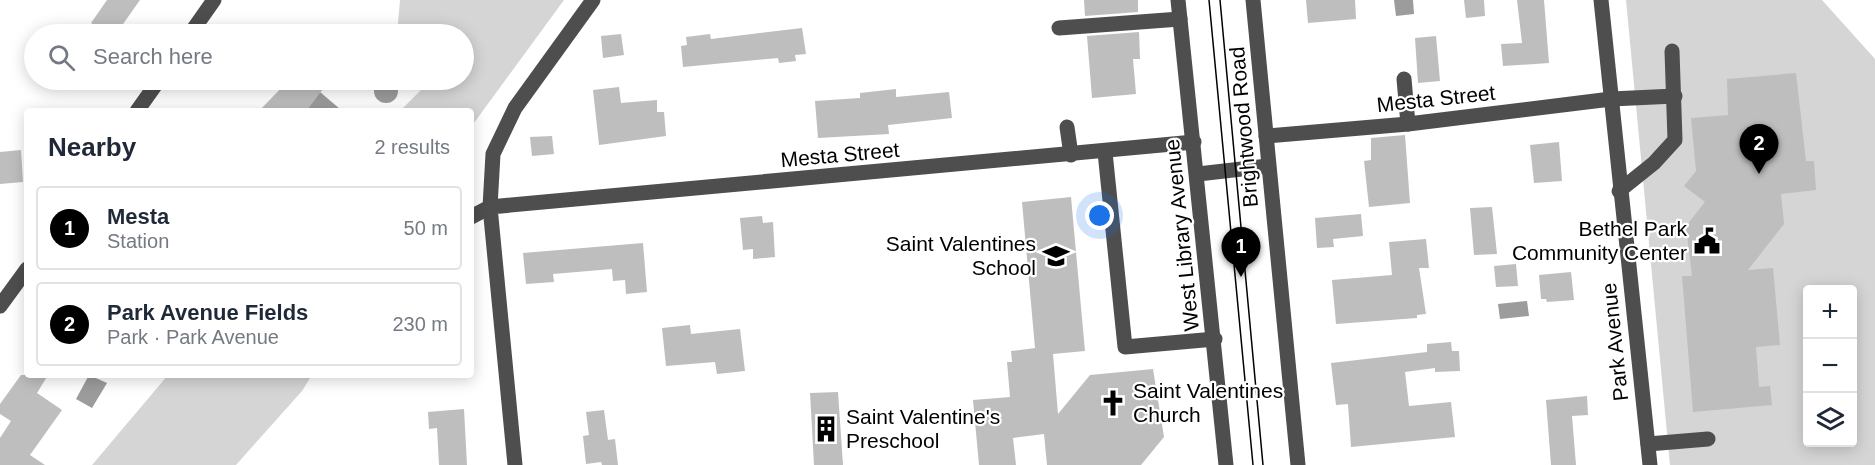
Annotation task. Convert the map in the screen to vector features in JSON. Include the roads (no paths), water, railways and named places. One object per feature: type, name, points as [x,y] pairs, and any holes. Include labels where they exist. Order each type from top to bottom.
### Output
[{"type":"street","points":[[197,24],[214,0]]},
{"type":"street","points":[[515,465],[490,207],[493,154],[515,108],[592,0]]},
{"type":"street","name":"West Library Avenue","points":[[1178,0],[1198,174],[1226,465]]},
{"type":"street","name":"Brightwood Road","points":[[1252,0],[1298,465]]},
{"type":"street","name":"Park Avenue","points":[[1601,0],[1619,191],[1650,465]]},
{"type":"street","points":[[1059,28],[1180,19]]},
{"type":"street","points":[[1619,191],[1654,163],[1675,140],[1672,51]]},
{"type":"street","points":[[1404,79],[1408,124]]},
{"type":"street","points":[[139,108],[152,90]]},
{"type":"street","name":"Mesta Street","points":[[1266,136],[1408,124],[1611,99],[1675,96]]},
{"type":"street","points":[[1067,127],[1071,155]]},
{"type":"street","name":"Mesta Street","points":[[490,207],[1194,142]]},
{"type":"street","points":[[1105,152],[1125,347],[1215,339]]},
{"type":"street","points":[[1198,174],[1268,166]]},
{"type":"street","points":[[474,215],[490,207]]},
{"type":"street","points":[[0,306],[24,273]]},
{"type":"street","points":[[1648,444],[1708,439]]},
{"type":"tram line","points":[[1209,0],[1253,465]]},
{"type":"tram line","points":[[1220,0],[1263,465]]},
{"type":"place","name":"Park Avenue Fields","points":[[1759,174]]},
{"type":"place","name":"Bethel Park Community Center","points":[[1707,241]]},
{"type":"place","name":"Saint Valentines School","points":[[1056,256]]},
{"type":"place","name":"Mesta","points":[[1241,277]]},
{"type":"place","name":"Saint Valentines Church","points":[[1113,403]]},
{"type":"place","name":"Saint Valentine's Preschool","points":[[826,429]]}]
